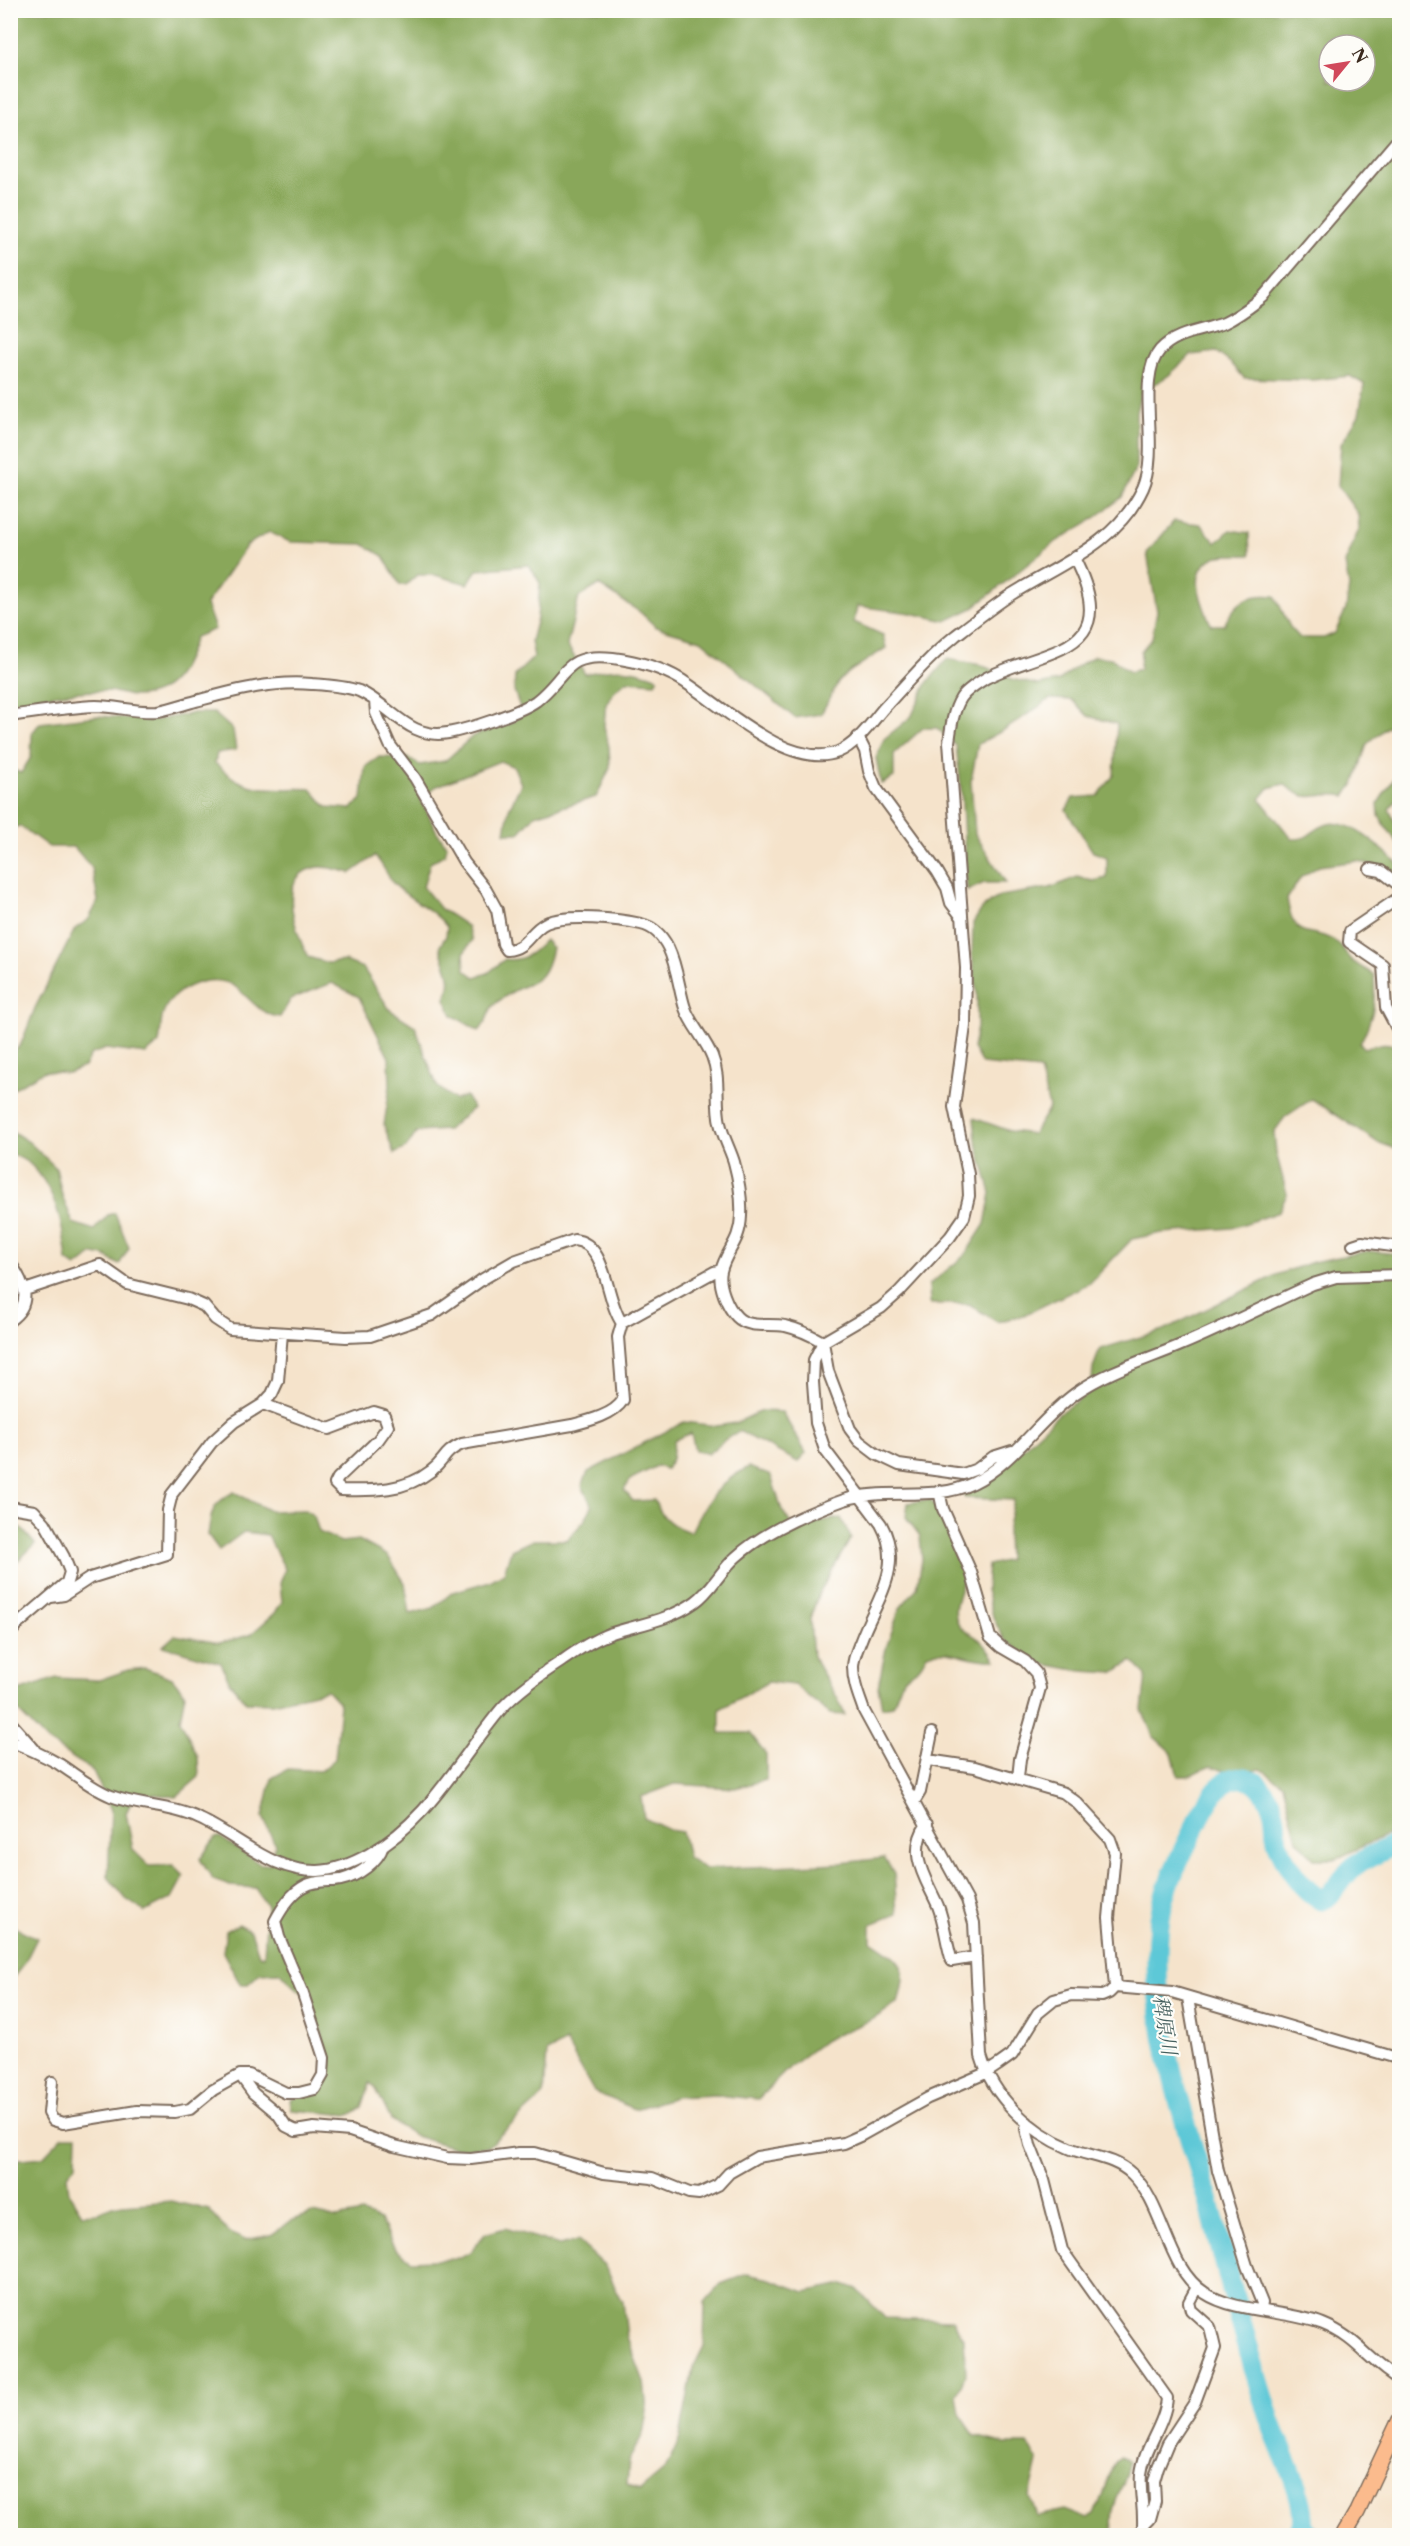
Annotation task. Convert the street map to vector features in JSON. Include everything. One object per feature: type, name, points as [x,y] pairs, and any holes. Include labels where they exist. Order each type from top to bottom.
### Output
[{"type":"main road","points":[[1343,2535],[1400,2420]]},
{"type":"street","points":[[10,716],[66,708],[101,706],[137,712],[162,711],[278,683],[305,683],[357,690],[408,727],[427,734],[447,733],[496,718],[533,703],[556,682],[568,666],[581,659],[595,656],[616,658],[657,668],[794,752],[810,755],[835,754],[858,737],[916,673],[956,636],[1009,596],[1104,540],[1124,519],[1143,487],[1150,462],[1150,369],[1158,353],[1170,341],[1240,315],[1263,297],[1400,137]]},
{"type":"street","points":[[1074,558],[1083,575],[1089,597],[1088,623],[1077,639],[1061,651],[1002,670],[979,682],[961,696],[952,718],[949,742],[966,968],[965,1026],[954,1107],[968,1174],[969,1196],[964,1217],[950,1237],[899,1292],[881,1308],[823,1342],[814,1359],[816,1423],[825,1450],[881,1524],[888,1535],[892,1554],[888,1579],[866,1626],[853,1665],[855,1686],[864,1711],[968,1900],[974,1923],[981,2056],[987,2076],[995,2090],[1027,2122],[1049,2138],[1070,2148],[1112,2161],[1131,2173],[1144,2187],[1179,2262],[1197,2287],[1218,2299],[1320,2322],[1346,2334],[1384,2371],[1400,2380]]},
{"type":"street","points":[[375,701],[376,713],[390,745],[415,778],[464,862],[486,890],[497,910],[503,944],[507,950],[517,949],[525,944],[536,929],[562,918],[643,924],[656,932],[665,942],[676,968],[686,1010],[712,1056],[718,1080],[717,1110],[720,1126],[734,1164],[742,1213],[740,1235],[722,1270],[722,1288],[727,1302],[738,1318],[751,1324],[784,1326],[823,1342]]},
{"type":"street","points":[[858,737],[865,751],[869,771],[876,788],[937,871],[947,888],[951,903],[961,916]]},
{"type":"street","points":[[1370,869],[1381,871],[1400,886]]},
{"type":"street","points":[[1400,897],[1350,931],[1349,942],[1354,948],[1375,957],[1383,965],[1386,1008],[1400,1034]]},
{"type":"street","points":[[26,1290],[100,1265],[127,1284],[188,1299],[204,1306],[215,1320],[230,1329],[346,1337],[370,1336],[432,1315],[483,1278],[514,1262],[574,1240],[582,1240],[592,1249],[601,1263],[616,1315],[622,1323]]},
{"type":"street","points":[[1353,1245],[1362,1242],[1400,1247]]},
{"type":"street","points":[[10,1263],[26,1290],[24,1303],[16,1316],[10,1320]]},
{"type":"street","points":[[263,1404],[329,1429],[374,1412],[384,1415],[388,1426],[338,1478],[335,1484],[341,1490],[390,1488],[418,1480],[432,1471],[447,1450],[462,1444],[572,1425],[590,1420],[619,1406],[623,1400],[618,1337],[622,1323],[714,1272],[722,1270]]},
{"type":"street","points":[[10,1742],[36,1751],[109,1796],[178,1810],[201,1819],[279,1863],[295,1869],[317,1871],[340,1868],[383,1846],[412,1823],[504,1706],[529,1685],[563,1660],[606,1635],[650,1624],[697,1601],[737,1556],[768,1534],[844,1500],[876,1492],[939,1491],[967,1486],[983,1478],[1078,1392],[1114,1373],[1184,1344],[1313,1284],[1336,1277],[1400,1275]]},
{"type":"street","points":[[51,1597],[64,1595],[90,1578],[168,1554],[168,1510],[172,1494],[212,1442],[234,1422],[263,1404],[272,1394],[278,1381],[282,1333]]},
{"type":"street","points":[[823,1342],[828,1371],[850,1429],[859,1441],[876,1454],[899,1465],[963,1474],[977,1469],[993,1457],[1015,1450]]},
{"type":"street","points":[[939,1491],[943,1509],[971,1572],[990,1637],[1001,1647],[1025,1660],[1036,1673],[1040,1688],[1020,1759],[1018,1778]]},
{"type":"street","points":[[10,1507],[34,1511],[45,1523],[70,1572],[67,1582],[18,1624],[10,1634]]},
{"type":"street","points":[[10,1722],[36,1751]]},
{"type":"street","points":[[914,1802],[920,1792],[932,1733]]},
{"type":"street","points":[[240,2075],[253,2093],[279,2114],[286,2126],[296,2131],[314,2128],[350,2131],[394,2146],[447,2158],[471,2159],[519,2152],[536,2153],[604,2173],[652,2178],[689,2193],[699,2194],[718,2185],[729,2174],[757,2157],[844,2143],[862,2135],[928,2098],[987,2076],[1012,2055],[1038,2013],[1054,2000],[1071,1995],[1102,1996],[1115,1987],[1109,1918],[1115,1853],[1110,1839],[1076,1802],[1064,1793],[975,1767],[928,1760]]},
{"type":"street","points":[[927,1824],[918,1837],[919,1864],[925,1883],[938,1906],[952,1961],[976,1957]]},
{"type":"street","points":[[52,2082],[49,2113],[53,2120],[63,2123],[137,2111],[175,2112],[190,2109],[226,2081],[240,2075],[249,2075],[286,2093],[315,2089],[323,2075],[324,2058],[275,1921],[284,1905],[304,1887],[317,1882],[343,1880],[362,1870],[380,1856],[383,1846]]},
{"type":"street","points":[[1115,1987],[1172,1992],[1400,2059]]},
{"type":"street","points":[[1188,1998],[1208,2104],[1212,2151],[1247,2266],[1262,2303],[1256,2308]]},
{"type":"street","points":[[1027,2122],[1026,2129],[1030,2145],[1051,2201],[1056,2232],[1062,2250],[1167,2398],[1166,2408],[1144,2459],[1141,2475],[1143,2530]]},
{"type":"street","points":[[1143,2530],[1150,2519],[1155,2501],[1154,2481],[1158,2467],[1168,2444],[1195,2402],[1215,2348],[1210,2327],[1191,2310],[1189,2302],[1197,2287]]},
{"type":"green space","points":[[11,11],[1399,11],[1399,729],[1387,727],[1367,744],[1354,784],[1345,796],[1301,795],[1284,784],[1269,788],[1260,799],[1292,839],[1307,836],[1325,825],[1334,823],[1344,825],[1365,836],[1399,865],[1399,882],[1383,868],[1358,861],[1319,866],[1301,877],[1287,899],[1290,914],[1299,929],[1329,938],[1339,944],[1353,961],[1374,975],[1373,1011],[1360,1044],[1364,1048],[1386,1043],[1399,1048],[1399,1150],[1377,1142],[1312,1099],[1285,1117],[1274,1132],[1276,1153],[1287,1194],[1279,1212],[1232,1228],[1162,1233],[1132,1239],[1090,1283],[1024,1315],[997,1322],[969,1304],[930,1304],[929,1285],[965,1255],[985,1224],[991,1193],[976,1140],[974,1118],[1010,1131],[1033,1134],[1049,1108],[1040,1070],[982,1064],[973,1048],[977,1027],[977,993],[972,955],[973,923],[983,907],[1000,896],[1050,888],[1077,877],[1093,881],[1107,878],[1107,857],[1093,852],[1066,810],[1073,798],[1098,796],[1114,775],[1117,724],[1088,716],[1072,700],[1050,699],[1009,727],[978,744],[971,781],[975,834],[1006,883],[984,883],[967,891],[961,786],[956,746],[937,728],[923,728],[894,754],[894,777],[881,784],[876,758],[884,739],[911,717],[927,683],[947,659],[981,665],[1012,679],[1038,685],[1059,681],[1094,656],[1111,658],[1130,672],[1140,669],[1141,651],[1152,638],[1157,611],[1147,553],[1174,521],[1200,524],[1216,543],[1230,530],[1249,533],[1250,555],[1217,556],[1205,564],[1200,572],[1198,580],[1201,599],[1211,625],[1224,625],[1233,610],[1244,600],[1266,595],[1275,596],[1290,627],[1300,638],[1324,638],[1335,633],[1346,609],[1349,586],[1345,563],[1359,529],[1358,514],[1338,486],[1341,444],[1359,415],[1364,384],[1350,376],[1312,380],[1244,378],[1232,364],[1216,352],[1191,355],[1168,376],[1141,392],[1136,412],[1136,468],[1122,497],[1095,518],[1054,543],[973,608],[946,621],[911,613],[857,606],[854,622],[883,635],[886,648],[839,681],[821,714],[795,718],[701,640],[656,627],[640,612],[599,585],[579,597],[567,645],[585,674],[622,669],[658,678],[655,683],[627,681],[615,690],[606,704],[604,726],[609,747],[610,768],[596,797],[535,815],[519,833],[505,833],[509,809],[521,784],[514,767],[500,761],[435,787],[421,800],[437,832],[447,846],[445,854],[430,863],[423,887],[441,909],[467,926],[472,940],[464,953],[465,970],[475,977],[488,973],[505,959],[511,960],[527,956],[545,940],[552,948],[540,977],[495,1004],[479,1031],[452,1015],[445,999],[449,977],[440,946],[446,936],[447,927],[393,883],[375,856],[351,873],[325,867],[310,869],[300,875],[294,885],[292,909],[299,936],[308,957],[328,963],[345,961],[363,968],[390,1010],[415,1026],[437,1086],[455,1100],[466,1096],[473,1108],[447,1130],[417,1132],[406,1148],[394,1154],[384,1125],[390,1086],[389,1058],[359,997],[332,983],[291,999],[280,1017],[266,1013],[240,990],[225,982],[205,981],[194,984],[169,1002],[161,1023],[159,1043],[146,1054],[106,1049],[91,1054],[84,1067],[68,1073],[44,1071],[11,1090],[11,1055],[21,1044],[35,1008],[75,929],[89,919],[98,901],[92,868],[74,847],[49,847],[20,826],[11,828],[11,769],[21,773],[31,757],[32,733],[40,723],[97,716],[156,720],[194,713],[214,713],[233,730],[236,750],[217,753],[215,763],[231,777],[254,787],[311,789],[327,807],[351,809],[362,799],[365,767],[379,757],[407,758],[420,765],[445,761],[473,736],[513,722],[522,713],[514,691],[515,675],[534,657],[531,641],[537,618],[540,583],[529,565],[477,570],[467,584],[435,575],[417,575],[406,585],[400,585],[383,556],[363,544],[290,542],[269,532],[247,545],[206,604],[215,629],[195,637],[181,670],[167,686],[147,695],[131,696],[107,691],[83,691],[11,703]]},
{"type":"green space","points":[[1399,771],[1399,798],[1389,809],[1399,831],[1399,842],[1397,843],[1379,816],[1378,803]]},
{"type":"green space","points":[[10,1130],[29,1142],[56,1168],[62,1195],[73,1223],[94,1230],[108,1215],[115,1213],[129,1248],[119,1265],[105,1256],[93,1254],[76,1267],[67,1261],[64,1235],[53,1197],[47,1185],[31,1165],[11,1153]]},
{"type":"green space","points":[[1368,1251],[1399,1254],[1399,1829],[1336,1859],[1314,1859],[1297,1840],[1283,1784],[1261,1769],[1227,1772],[1211,1766],[1188,1776],[1178,1776],[1172,1753],[1153,1736],[1142,1710],[1146,1675],[1132,1661],[1113,1673],[1081,1671],[1038,1663],[1005,1640],[994,1620],[986,1590],[988,1565],[1008,1560],[1007,1531],[1014,1500],[965,1498],[962,1492],[990,1479],[1062,1411],[1091,1391],[1093,1368],[1100,1349],[1164,1330],[1276,1275],[1313,1262]]},
{"type":"green space","points":[[761,1411],[782,1412],[806,1453],[798,1462],[739,1431],[708,1454],[695,1450],[691,1433],[674,1440],[672,1459],[666,1469],[657,1466],[631,1479],[624,1490],[633,1501],[654,1500],[668,1521],[691,1532],[702,1511],[721,1486],[749,1467],[771,1476],[782,1510],[796,1532],[821,1521],[841,1518],[851,1538],[819,1593],[810,1619],[813,1657],[845,1715],[830,1714],[794,1685],[768,1682],[720,1709],[720,1733],[750,1733],[766,1754],[766,1780],[735,1788],[675,1784],[641,1797],[644,1818],[669,1830],[682,1832],[688,1857],[705,1869],[841,1863],[884,1858],[894,1873],[897,1914],[871,1924],[871,1941],[890,1954],[901,1966],[903,1980],[898,2003],[873,2019],[825,2040],[792,2065],[758,2099],[715,2095],[675,2097],[635,2109],[594,2092],[566,2042],[547,2052],[544,2095],[487,2147],[455,2148],[415,2136],[391,2120],[375,2087],[370,2083],[362,2107],[350,2115],[292,2110],[290,2100],[319,2088],[330,2072],[322,2033],[310,2000],[279,1972],[260,1973],[248,1984],[240,1984],[223,1952],[226,1931],[239,1924],[251,1931],[259,1955],[264,1956],[267,1906],[255,1888],[230,1886],[213,1880],[200,1859],[215,1838],[220,1837],[260,1864],[269,1864],[275,1845],[263,1817],[272,1778],[288,1769],[321,1771],[335,1759],[340,1704],[327,1690],[273,1703],[246,1702],[230,1683],[221,1663],[163,1646],[175,1635],[219,1643],[250,1635],[275,1613],[282,1602],[280,1583],[285,1569],[267,1535],[244,1532],[219,1550],[208,1535],[212,1514],[217,1504],[234,1492],[270,1511],[305,1510],[314,1516],[319,1532],[341,1542],[359,1540],[388,1556],[405,1583],[410,1614],[433,1608],[453,1592],[490,1581],[504,1573],[511,1550],[533,1540],[567,1540],[585,1520],[592,1506],[582,1486],[588,1472],[684,1422],[716,1426],[736,1423]]},
{"type":"green space","points":[[930,1499],[950,1530],[964,1565],[955,1614],[957,1621],[962,1628],[983,1643],[996,1660],[977,1659],[944,1652],[927,1654],[919,1668],[903,1679],[893,1705],[882,1707],[878,1687],[886,1648],[900,1608],[917,1588],[922,1560],[920,1536],[906,1517],[908,1503]]},
{"type":"green space","points":[[11,1525],[21,1528],[35,1544],[13,1566],[11,1574]]},
{"type":"green space","points":[[145,1668],[172,1678],[185,1694],[180,1719],[198,1757],[199,1777],[176,1797],[136,1792],[126,1813],[133,1850],[149,1866],[173,1865],[184,1876],[172,1898],[145,1912],[126,1899],[108,1877],[111,1810],[93,1771],[47,1741],[15,1708],[15,1692],[57,1678],[99,1680],[128,1670]]},
{"type":"green space","points":[[11,1920],[16,1928],[37,1938],[24,1964],[11,1980]]},
{"type":"green space","points":[[63,2136],[77,2136],[76,2165],[67,2175],[69,2193],[82,2214],[97,2213],[112,2206],[171,2201],[209,2210],[228,2232],[245,2240],[271,2235],[291,2221],[312,2213],[337,2218],[362,2213],[380,2220],[395,2249],[412,2261],[455,2259],[471,2252],[485,2234],[505,2228],[559,2245],[578,2241],[604,2265],[623,2302],[627,2337],[644,2382],[647,2411],[643,2434],[629,2460],[627,2484],[640,2490],[666,2468],[680,2437],[693,2368],[704,2346],[705,2302],[721,2284],[747,2274],[770,2279],[805,2292],[843,2284],[857,2289],[885,2318],[952,2320],[964,2338],[966,2373],[957,2394],[960,2414],[975,2436],[1005,2444],[1028,2444],[1038,2462],[1030,2496],[1037,2516],[1065,2510],[1088,2519],[1095,2515],[1116,2461],[1120,2457],[1129,2461],[1113,2513],[1114,2535],[11,2535],[11,2160],[43,2157]]},
{"type":"waterway","name":"稗原川","points":[[1297,2536],[1303,2519],[1299,2494],[1261,2390],[1178,2098],[1162,2026],[1157,1954],[1160,1918],[1172,1876],[1200,1817],[1213,1795],[1230,1780],[1240,1778],[1251,1780],[1268,1797],[1275,1818],[1277,1840],[1285,1860],[1307,1890],[1321,1900],[1332,1893],[1357,1864],[1400,1842]]},
{"type":"waterway","points":[[1304,2519],[1316,2528],[1320,2536]]}]
